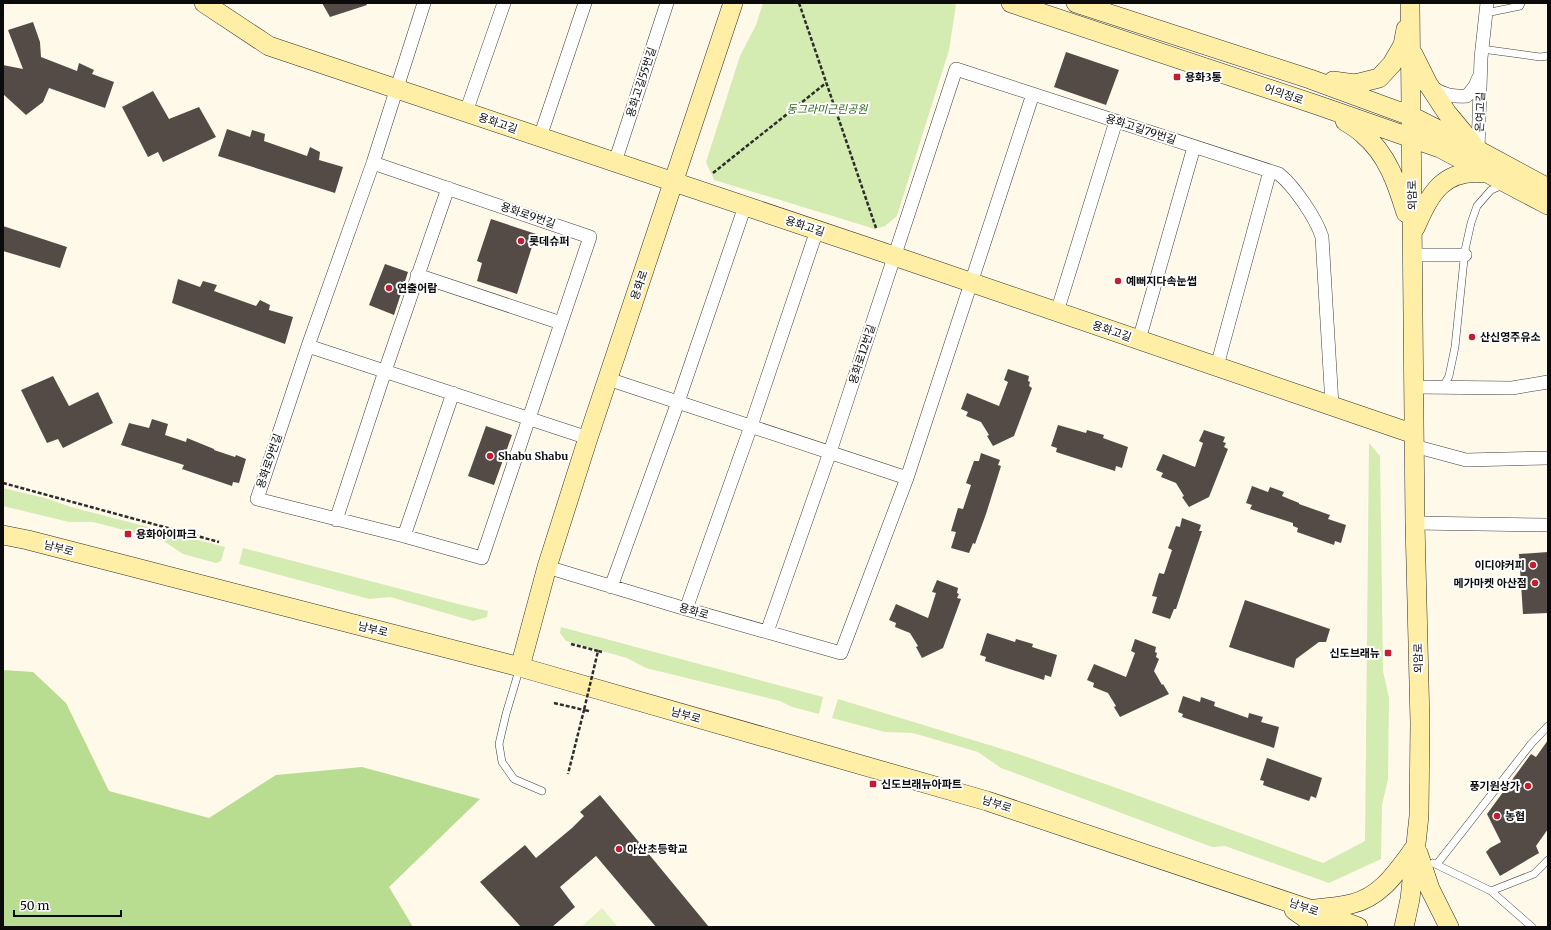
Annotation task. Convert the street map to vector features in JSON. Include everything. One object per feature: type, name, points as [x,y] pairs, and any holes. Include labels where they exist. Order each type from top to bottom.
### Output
[{"type":"street","name":"용화고길","points":[[204,3],[269,46],[1332,405],[1414,440]]},
{"type":"street","points":[[396,88],[424,3]]},
{"type":"street","points":[[466,112],[504,3]]},
{"type":"street","points":[[540,137],[585,3]]},
{"type":"street","name":"용화고길55번길","points":[[614,162],[667,3]]},
{"type":"street","name":"용화로","points":[[520,667],[547,567],[588,438],[733,3]]},
{"type":"street","name":"어의정로","points":[[1011,3],[1320,106],[1440,148],[1548,205]]},
{"type":"street","name":"어의정로","points":[[1076,3],[1310,79],[1411,116],[1548,188]]},
{"type":"street","points":[[1310,79],[1355,84],[1379,78],[1392,64],[1403,45],[1410,5]]},
{"type":"street","name":"외암로","points":[[1404,927],[1418,852],[1420,722],[1415,524],[1410,5]]},
{"type":"street","name":"온여고길","points":[[1478,150],[1482,49],[1487,8]]},
{"type":"street","points":[[1411,50],[1428,84],[1447,113],[1478,150]]},
{"type":"street","name":"용화고길79번길","points":[[894,256],[956,69],[1279,174],[1288,182],[1319,227],[1322,237],[1332,405]]},
{"type":"street","name":"온여고길","points":[[1428,84],[1440,93],[1455,97],[1467,96],[1475,86],[1481,73]]},
{"type":"street","name":"용화로9번길","points":[[373,163],[590,237],[482,558],[257,498],[308,346],[373,163],[396,88]]},
{"type":"street","points":[[608,379],[907,478],[1033,94]]},
{"type":"street","points":[[1320,106],[1364,134],[1381,153],[1397,182],[1412,233]]},
{"type":"street","points":[[1057,312],[1116,121]]},
{"type":"street","points":[[1139,340],[1194,147]]},
{"type":"street","points":[[1218,366],[1270,171]]},
{"type":"street","points":[[1412,233],[1423,209],[1436,189],[1454,176],[1471,171],[1488,173]]},
{"type":"street","points":[[336,520],[417,275],[448,188]]},
{"type":"street","points":[[611,587],[678,402],[745,206]]},
{"type":"street","points":[[686,609],[751,426],[817,230]]},
{"type":"street","points":[[1413,255],[1465,255]]},
{"type":"street","name":"용화로12번길","points":[[767,632],[830,452],[894,256]]},
{"type":"street","points":[[417,275],[561,323]]},
{"type":"street","points":[[308,346],[588,438]]},
{"type":"street","points":[[1414,387],[1512,388],[1548,382]]},
{"type":"street","points":[[404,536],[453,393]]},
{"type":"street","points":[[1414,440],[1466,460],[1548,458]]},
{"type":"street","name":"용화로","points":[[547,567],[686,609],[841,653],[907,478]]},
{"type":"street","points":[[1415,524],[1548,525]]},
{"type":"street","name":"남부로","points":[[3,535],[28,540],[520,667],[987,801],[1278,899],[1315,918],[1358,927]]},
{"type":"street","points":[[1315,918],[1368,898],[1389,882],[1418,852],[1430,889],[1449,927]]},
{"type":"lane","points":[[1487,8],[1520,6],[1521,3]]},
{"type":"lane","points":[[1482,49],[1540,57],[1548,56]]},
{"type":"lane","points":[[1443,387],[1449,376],[1455,347],[1465,255],[1471,223],[1477,206],[1490,190],[1507,183]]},
{"type":"lane","points":[[520,667],[499,744],[502,762],[514,779],[542,791]]},
{"type":"lane","points":[[1437,864],[1531,744],[1548,726]]},
{"type":"lane","points":[[1418,852],[1437,864],[1491,891],[1532,927]]},
{"type":"lane","points":[[1491,891],[1534,874],[1548,860]]},
{"type":"path","points":[[798,3],[876,228]]},
{"type":"path","points":[[713,173],[826,83]]},
{"type":"path","points":[[3,483],[219,542]]},
{"type":"path","points":[[571,644],[602,652]]},
{"type":"path","points":[[568,774],[598,651]]},
{"type":"path","points":[[554,703],[589,711]]},
{"type":"green space","name":"동그라미근린공원","points":[[763,3],[950,3],[956,5],[949,50],[897,216],[885,226],[875,229],[714,180],[706,162],[740,56],[756,25]]},
{"type":"green space","points":[[1369,443],[1380,456],[1383,671],[1389,698],[1388,779],[1382,805],[1381,859],[1329,883],[1225,846],[1212,847],[1001,768],[978,752],[913,733],[885,732],[832,718],[838,699],[1012,752],[1114,787],[1323,863],[1365,841]]},
{"type":"green space","points":[[3,488],[225,547],[221,561],[216,563],[183,554],[162,540],[93,522],[69,522],[3,506]]},
{"type":"green space","points":[[243,548],[488,611],[487,617],[473,621],[390,597],[369,599],[239,564]]},
{"type":"green space","points":[[561,627],[823,697],[819,714],[792,707],[780,701],[646,668],[627,658],[566,641],[560,633]]},
{"type":"green space","points":[[3,670],[33,672],[66,703],[109,791],[209,818],[276,775],[362,767],[480,799],[389,887],[413,927],[3,927]]},
{"type":"green space","points":[[602,908],[618,927],[581,927]]},
{"type":"building","points":[[322,3],[366,3],[367,5],[330,17]]},
{"type":"building","points":[[33,22],[40,42],[41,57],[77,71],[79,63],[94,70],[92,74],[114,82],[105,108],[49,88],[43,102],[26,115],[3,94],[3,65],[23,69],[8,30]]},
{"type":"building","points":[[1066,52],[1119,70],[1106,105],[1054,87]]},
{"type":"building","points":[[153,91],[169,119],[199,107],[216,137],[163,162],[158,152],[148,157],[122,107]]},
{"type":"building","points":[[227,129],[250,137],[252,130],[265,134],[264,141],[307,156],[310,147],[320,152],[319,160],[343,167],[335,193],[218,156]]},
{"type":"building","points":[[491,219],[536,234],[517,294],[477,281],[482,263],[477,261]]},
{"type":"building","points":[[3,226],[67,247],[60,268],[3,251]]},
{"type":"building","name":"연출어람","points":[[385,264],[408,272],[394,315],[369,305]]},
{"type":"building","points":[[178,279],[200,287],[203,281],[217,285],[214,291],[256,306],[260,300],[270,305],[269,310],[293,317],[285,344],[172,303]]},
{"type":"building","points":[[1008,369],[1029,376],[1029,386],[1032,388],[1014,436],[993,446],[987,436],[989,435],[981,422],[966,416],[968,412],[961,409],[967,393],[999,406],[1008,382],[1004,380]]},
{"type":"building","points":[[53,376],[69,406],[98,392],[113,423],[63,448],[58,439],[47,443],[21,390]]},
{"type":"building","points":[[152,419],[168,424],[165,435],[186,442],[187,438],[214,450],[246,459],[239,483],[233,482],[232,486],[182,469],[184,465],[121,445],[129,423],[149,428]]},
{"type":"building","points":[[1058,425],[1086,433],[1087,430],[1104,435],[1103,438],[1128,447],[1122,468],[1116,466],[1115,471],[1056,452],[1057,448],[1051,446]]},
{"type":"building","name":"Shabu Shabu","points":[[486,426],[512,435],[494,485],[468,476]]},
{"type":"building","points":[[1204,430],[1225,437],[1223,442],[1226,443],[1224,447],[1228,449],[1209,497],[1189,507],[1182,497],[1184,496],[1176,483],[1161,477],[1163,473],[1156,470],[1163,454],[1195,467],[1203,443],[1199,441]]},
{"type":"building","points":[[981,453],[1000,460],[998,465],[1001,466],[975,544],[973,543],[969,553],[951,548],[956,532],[951,531],[958,508],[963,509],[971,485],[966,483],[974,461],[979,461]]},
{"type":"building","points":[[1252,486],[1268,492],[1270,487],[1284,492],[1282,496],[1330,515],[1328,519],[1346,525],[1341,543],[1335,541],[1334,545],[1297,532],[1298,528],[1293,526],[1293,523],[1250,509],[1252,505],[1246,503]]},
{"type":"building","points":[[1182,518],[1201,525],[1199,531],[1202,531],[1176,609],[1174,609],[1170,619],[1152,613],[1157,597],[1152,596],[1159,573],[1164,574],[1172,550],[1168,548],[1176,526],[1180,527]]},
{"type":"building","name":"메가마켓 아산점","points":[[1548,552],[1548,613],[1523,614],[1519,554]]},
{"type":"building","points":[[937,580],[958,588],[957,593],[959,594],[957,598],[961,599],[943,648],[922,658],[916,647],[918,646],[910,633],[895,627],[896,623],[889,620],[896,604],[928,618],[936,593],[932,592]]},
{"type":"building","points":[[1245,600],[1330,629],[1326,642],[1319,642],[1296,659],[1294,668],[1229,647]]},
{"type":"building","points":[[987,633],[1015,642],[1016,639],[1033,644],[1032,647],[1057,655],[1051,677],[1045,675],[1044,680],[985,661],[986,657],[980,655]]},
{"type":"building","points":[[1135,639],[1156,647],[1156,657],[1159,659],[1154,671],[1169,694],[1120,717],[1114,707],[1116,706],[1108,693],[1093,687],[1094,683],[1087,680],[1094,664],[1126,677],[1135,653],[1131,651]]},
{"type":"building","points":[[1183,696],[1200,702],[1201,697],[1215,702],[1214,706],[1248,718],[1249,713],[1263,717],[1261,722],[1279,727],[1274,748],[1182,717],[1183,714],[1178,712]]},
{"type":"building","name":"풍기원상가","points":[[1548,740],[1548,829],[1536,846],[1539,853],[1500,876],[1486,852],[1501,842],[1487,814],[1531,754],[1536,757]]},
{"type":"building","points":[[1267,758],[1322,778],[1316,798],[1311,796],[1309,801],[1263,785],[1264,781],[1260,780]]},
{"type":"building","points":[[600,795],[709,927],[656,927],[596,856],[560,887],[575,907],[552,927],[521,927],[480,882],[525,845],[536,858],[572,828],[584,816],[580,812]]},
{"type":"place","name":"용화3통","points":[[1177,77]]},
{"type":"place","name":"롯데슈퍼","points":[[521,241]]},
{"type":"place","name":"예뻐지다속눈썹","points":[[1118,281]]},
{"type":"place","name":"연출어람","points":[[389,288]]},
{"type":"place","name":"산신영주유소","points":[[1472,337]]},
{"type":"place","name":"Shabu Shabu","points":[[490,456]]},
{"type":"place","name":"용화아이파크","points":[[128,534]]},
{"type":"place","name":"이디야커피","points":[[1533,565]]},
{"type":"place","name":"메가마켓 아산점","points":[[1535,583]]},
{"type":"place","name":"신도브래뉴","points":[[1388,653]]},
{"type":"place","name":"신도브래뉴아파트","points":[[873,784]]},
{"type":"place","name":"풍기원상가","points":[[1528,786]]},
{"type":"place","name":"농협","points":[[1497,816]]},
{"type":"place","name":"아산초등학교","points":[[619,849]]}]
